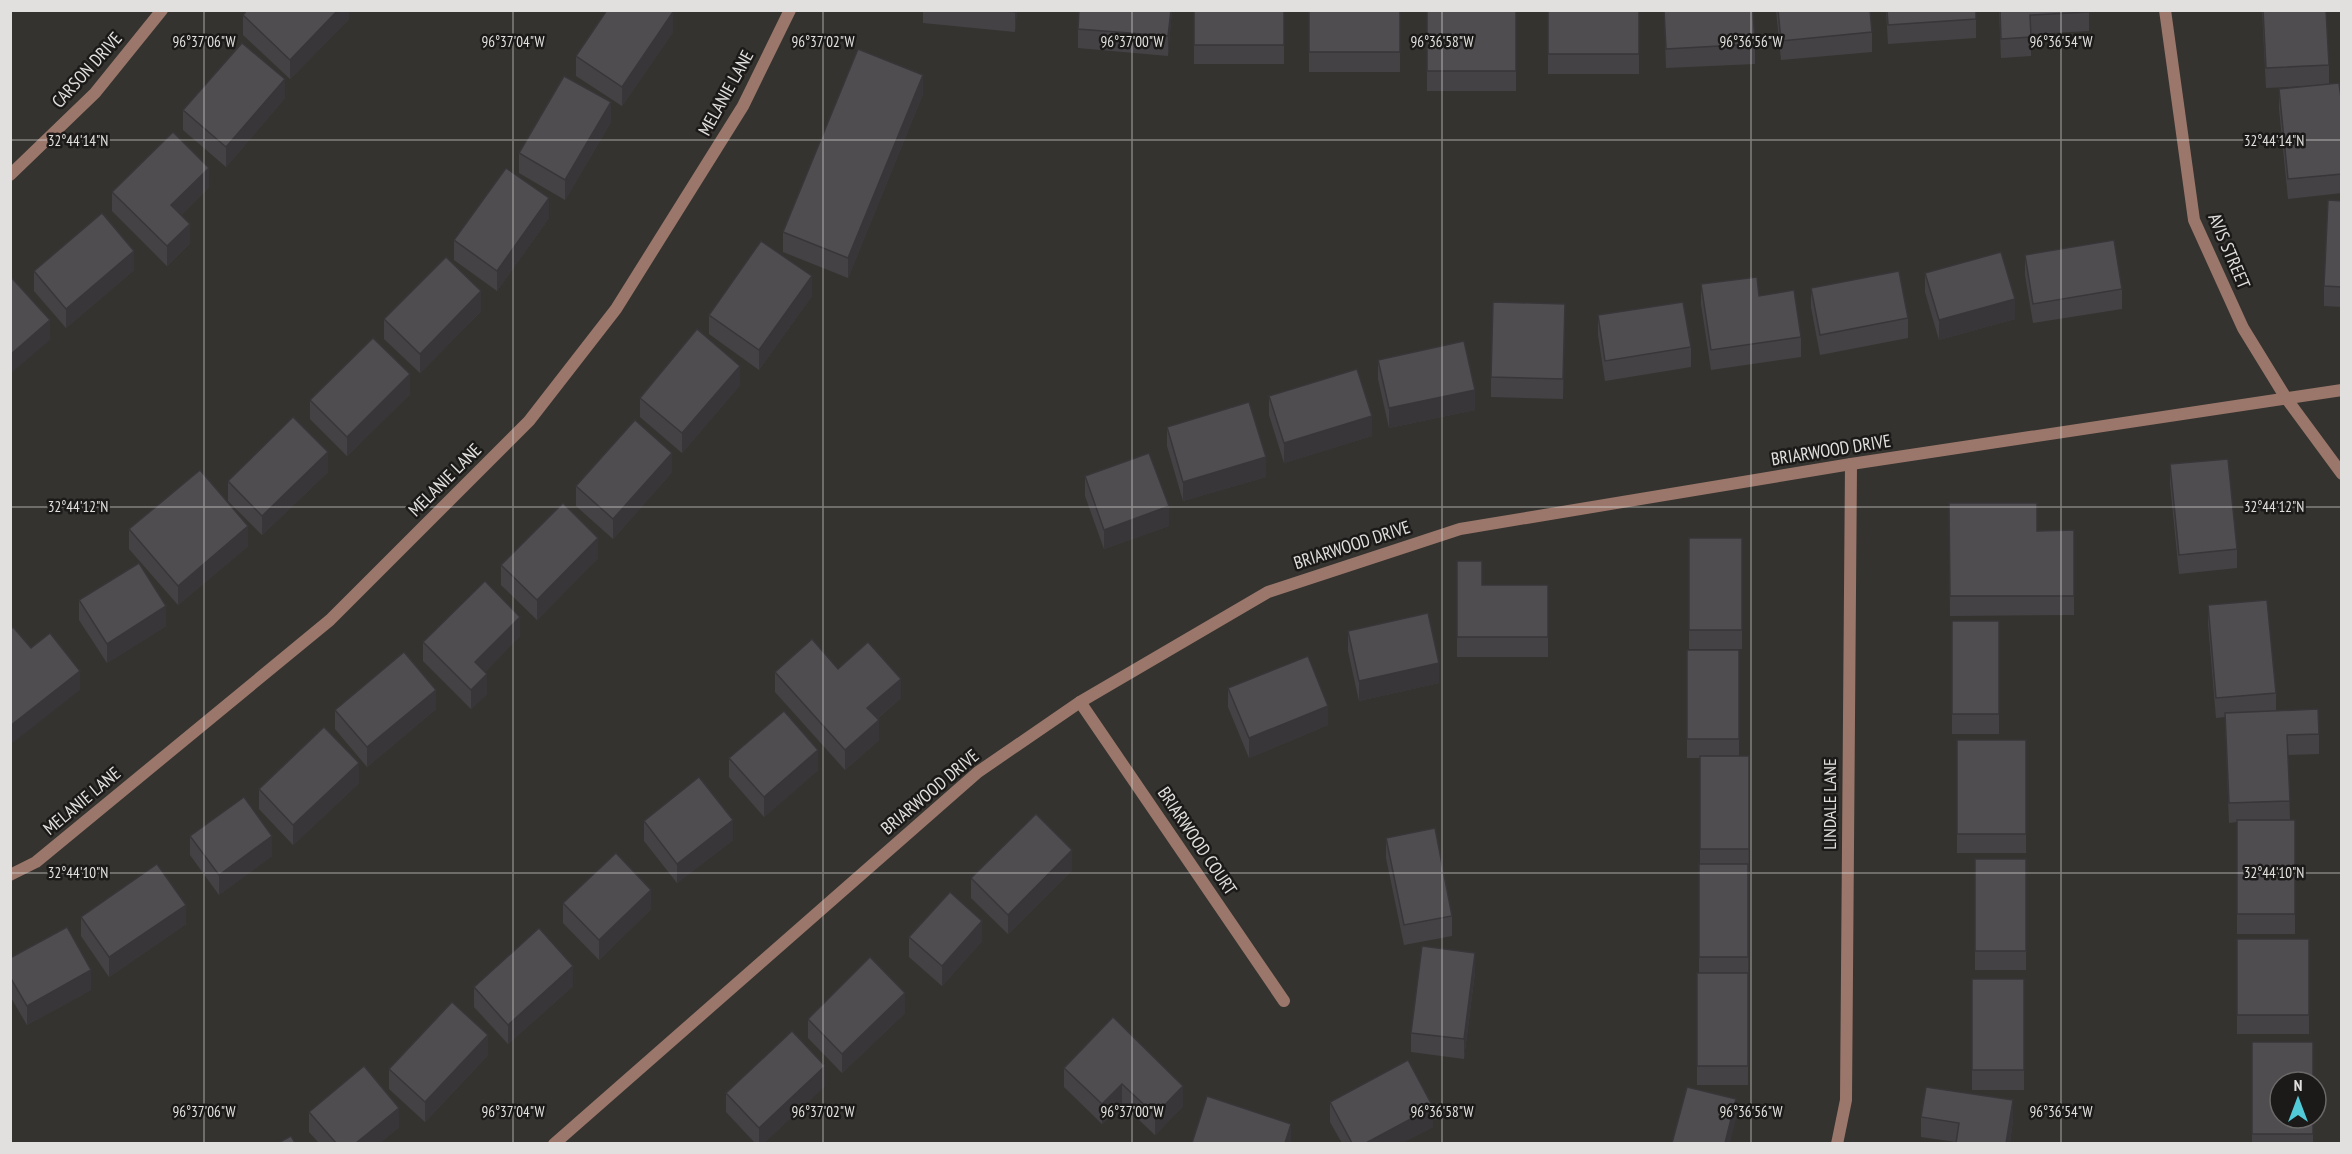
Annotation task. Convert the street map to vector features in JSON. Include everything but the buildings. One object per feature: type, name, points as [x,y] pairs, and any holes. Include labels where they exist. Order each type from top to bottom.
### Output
[{"type":"street","name":"CARSON DRIVE","points":[[10,175],[95,93],[162,10]]},
{"type":"street","name":"MELANIE LANE","points":[[10,875],[36,862],[330,620],[529,421],[616,309],[743,106],[790,10]]},
{"type":"street","name":"AVIS STREET","points":[[2165,10],[2194,220],[2243,328],[2286,398],[2342,474]]},
{"type":"street","name":"BRIARWOOD DRIVE","points":[[554,1143],[978,772],[1080,702],[1268,592],[1460,529],[1851,464],[2342,390]]},
{"type":"street","name":"LINDALE LANE","points":[[1837,1143],[1846,1100],[1851,464]]},
{"type":"street","name":"BRIARWOOD COURT","points":[[1080,702],[1284,1001]]}]
